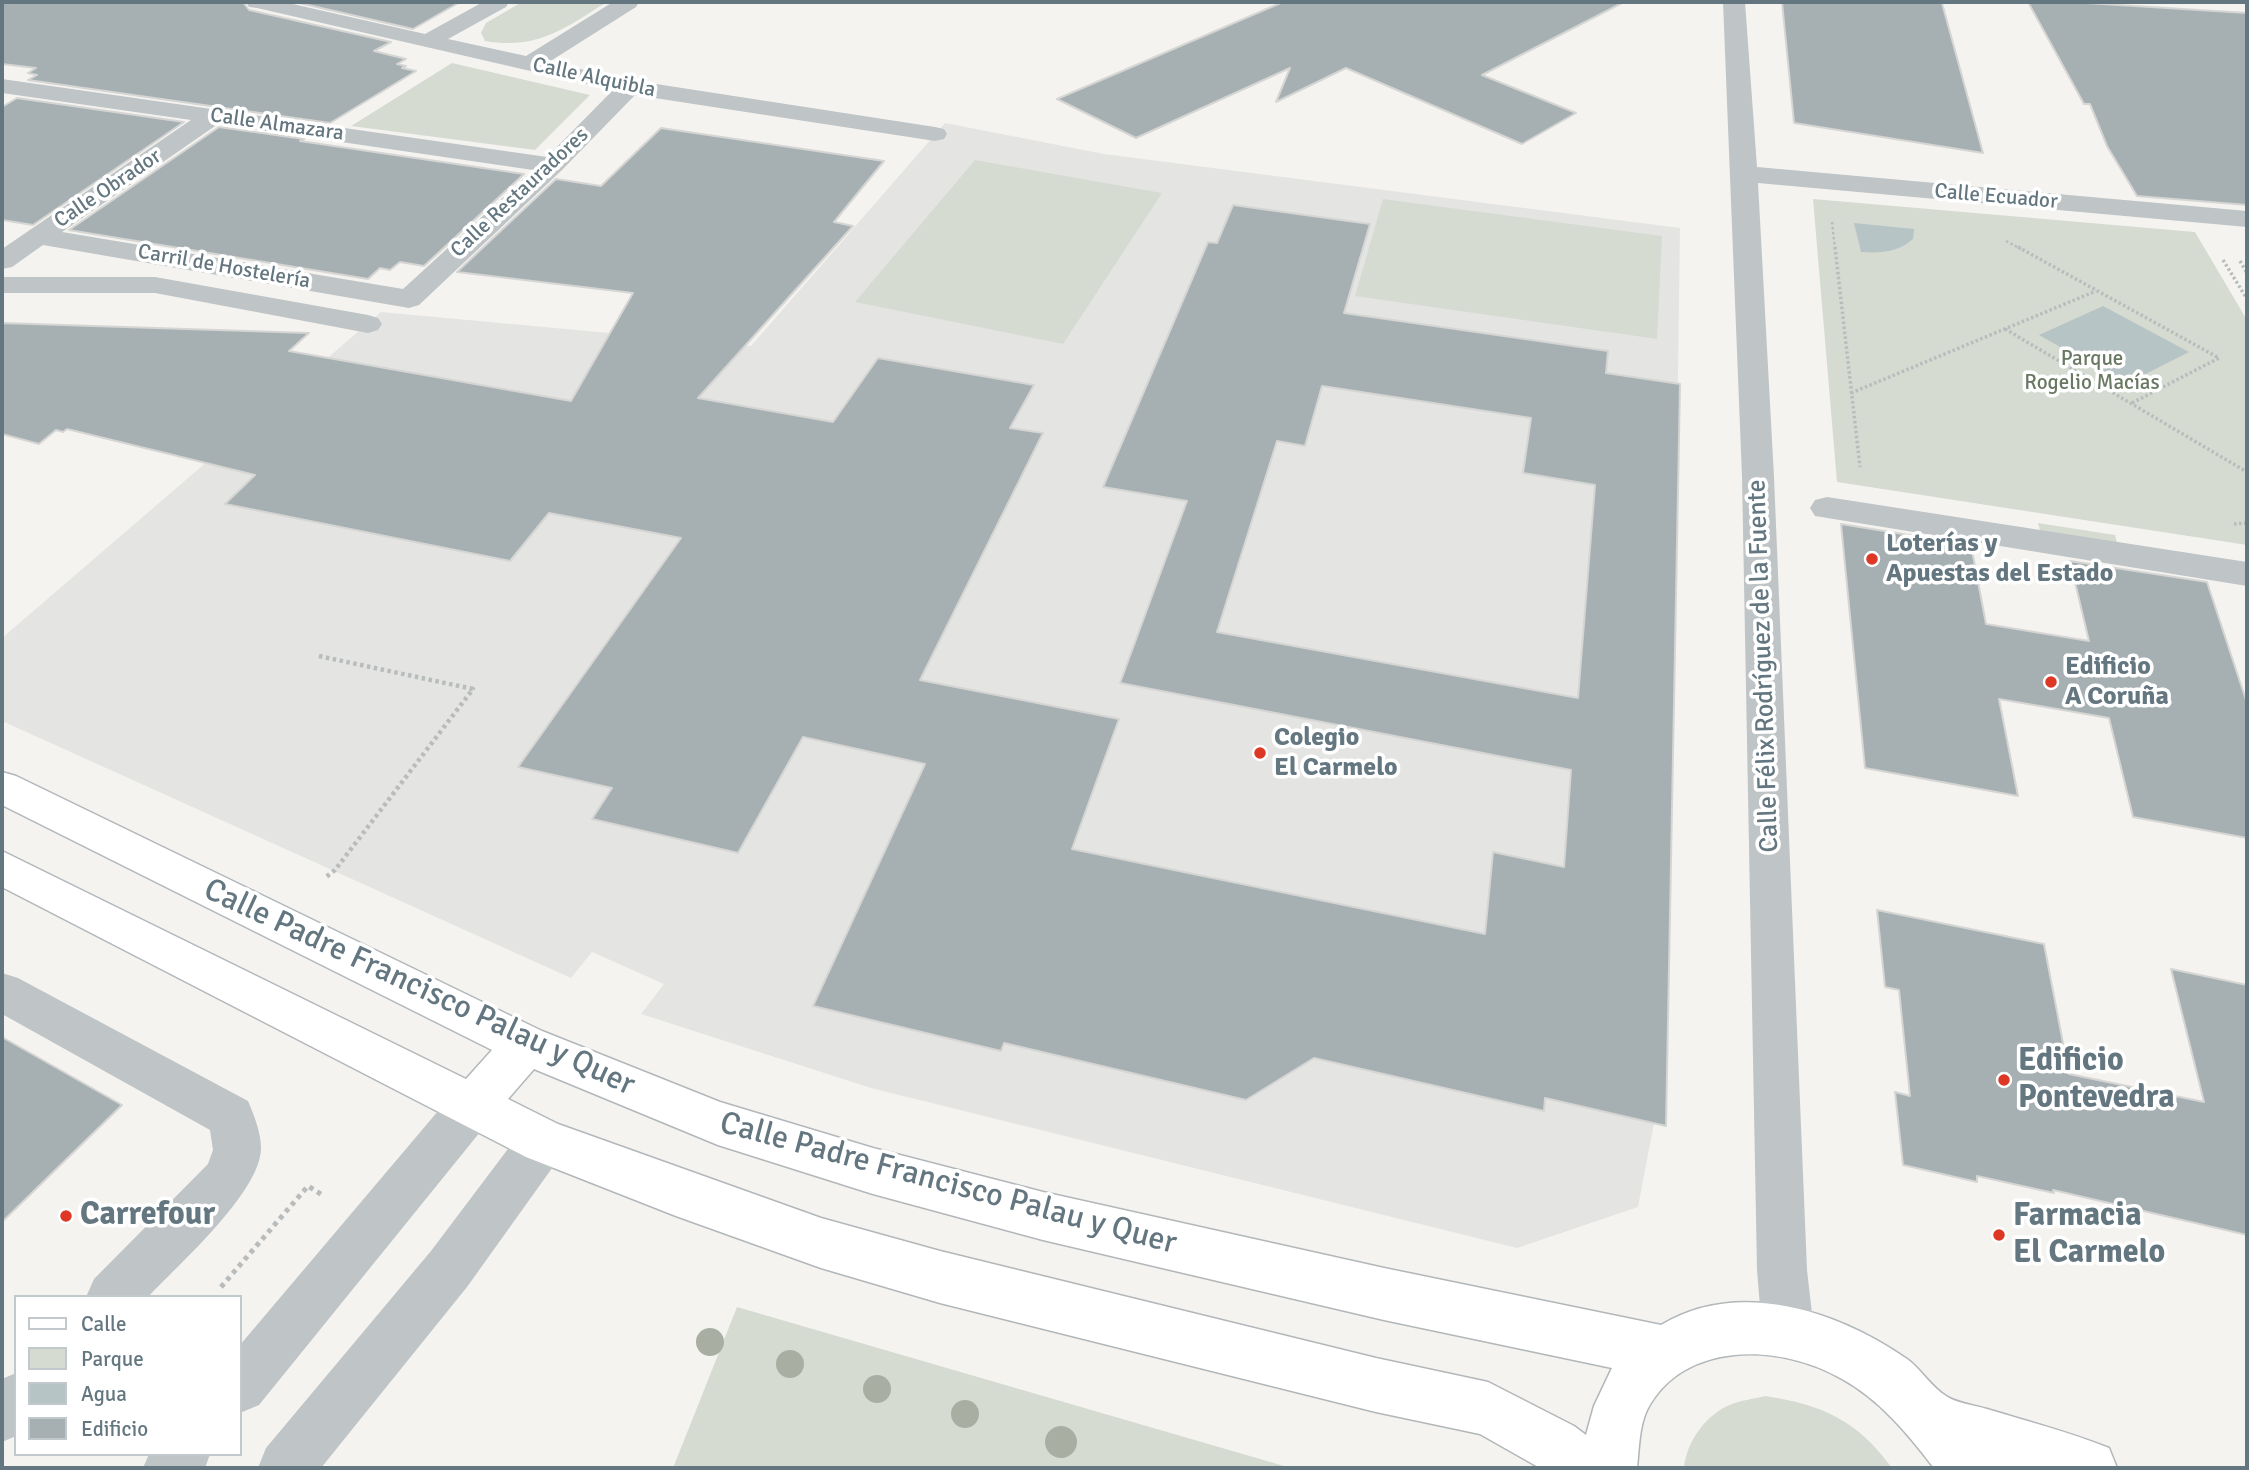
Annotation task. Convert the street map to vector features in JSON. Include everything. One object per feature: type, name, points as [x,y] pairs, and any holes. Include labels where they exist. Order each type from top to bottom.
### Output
[{"type":"main road","name":"Calle Padre Francisco Palau y Quer","points":[[2,787],[526,1045],[718,1124],[873,1171],[1043,1216],[1384,1294],[1664,1352]]},
{"type":"main road","points":[[2,868],[472,1107],[544,1141],[676,1192],[834,1247],[1035,1302],[1376,1385],[1488,1409],[1555,1445],[1582,1468]]},
{"type":"main road","points":[[472,1107],[526,1045]]},
{"type":"main road","points":[[1609,1468],[1614,1426],[1631,1387],[1664,1352],[1699,1334],[1746,1326],[1788,1331],[1841,1349],[1890,1380],[1932,1419],[1967,1468]]},
{"type":"main road","points":[[1932,1419],[2089,1468]]},
{"type":"street","name":"Calle Alquibla","points":[[257,2],[631,87],[935,134]]},
{"type":"street","points":[[429,41],[498,2]]},
{"type":"street","points":[[528,65],[628,2]]},
{"type":"street","name":"Calle Félix Rodríguez de la Fuente","points":[[1734,2],[1745,174],[1766,668],[1782,1270],[1788,1331]]},
{"type":"street","name":"Calle Almazara","points":[[2,86],[553,164]]},
{"type":"street","name":"Calle Restauradores","points":[[409,299],[631,87]]},
{"type":"street","name":"Calle Obrador","points":[[2,261],[214,116]]},
{"type":"street","name":"Calle Ecuador","points":[[1745,174],[2247,219]]},
{"type":"street","name":"Carril de Hostelería","points":[[38,236],[409,299]]},
{"type":"street","name":"Carril de Hostelería","points":[[2,285],[155,285],[368,324]]},
{"type":"street","points":[[1827,508],[2247,574]]},
{"type":"street","points":[[2,992],[231,1117],[237,1150],[226,1179],[114,1295]]},
{"type":"street","points":[[242,1385],[472,1107]]},
{"type":"street","points":[[286,1468],[449,1269],[544,1141]]},
{"type":"street","points":[[2,1415],[14,1402]]},
{"type":"path","points":[[1832,220],[1861,471]]},
{"type":"path","points":[[2003,239],[2219,358],[2132,403]]},
{"type":"path","points":[[2219,253],[2247,299]]},
{"type":"path","points":[[1851,393],[2096,291]]},
{"type":"path","points":[[2005,329],[2247,472]]},
{"type":"path","points":[[318,656],[472,689],[335,870],[326,877]]},
{"type":"path","points":[[221,1287],[308,1186]]},
{"type":"shaded area","points":[[945,123],[1104,154],[1680,228],[1656,1113],[1638,1207],[1517,1248],[871,1088],[641,1014],[664,984],[592,952],[571,978],[2,721],[2,638],[381,312],[751,346]]},
{"type":"green space","points":[[522,2],[607,2],[550,35],[521,42],[485,41],[481,33],[486,23]]},
{"type":"green space","points":[[452,63],[590,95],[535,150],[351,126]]},
{"type":"green space","points":[[975,160],[1162,193],[1063,344],[855,302]]},
{"type":"green space","points":[[1383,199],[1662,236],[1657,339],[1355,296]]},
{"type":"green space","name":"Parque Rogelio Macías","points":[[1813,199],[2195,232],[2247,320],[2247,545],[1837,482]]},
{"type":"green space","points":[[2038,523],[2115,535],[2118,546],[2041,534]]},
{"type":"green space","points":[[737,1307],[1291,1468],[673,1468]]},
{"type":"green space","points":[[1765,1396],[1804,1404],[1837,1417],[1866,1438],[1892,1468],[1684,1468],[1693,1439],[1706,1421],[1732,1404]]},
{"type":"water","points":[[1854,223],[1914,229],[1913,239],[1888,251],[1861,252]]},
{"type":"water","points":[[2103,306],[2189,352],[2126,384],[2039,335]]},
{"type":"building","points":[[2,2],[243,2],[249,10],[391,42],[374,51],[406,59],[397,64],[416,71],[330,123],[28,80],[37,75],[28,73],[36,68],[2,64]]},
{"type":"building","points":[[295,2],[460,2],[413,29]]},
{"type":"building","points":[[1283,2],[1624,2],[1482,75],[1576,113],[1522,144],[1346,68],[1276,102],[1290,68],[1136,138],[1057,99]]},
{"type":"building","points":[[1782,2],[1942,3],[1983,153],[1794,123]]},
{"type":"building","points":[[2028,2],[2071,2],[2247,13],[2247,205],[2137,196],[2107,146],[2090,104],[2084,104]]},
{"type":"building","points":[[17,98],[184,122],[33,225],[2,220],[2,107]]},
{"type":"building","points":[[219,127],[524,174],[424,266],[400,262],[390,270],[380,268],[368,279],[69,230]]},
{"type":"building","points":[[661,128],[884,161],[834,222],[853,226],[698,398],[833,422],[878,358],[1034,385],[1010,428],[1043,433],[920,680],[1119,719],[1072,849],[1485,934],[1493,852],[1564,867],[1571,770],[1120,683],[1187,501],[1103,487],[1208,242],[1217,243],[1233,205],[1370,224],[1344,313],[1608,351],[1606,373],[1680,384],[1666,1126],[1545,1098],[1544,1111],[1314,1058],[1246,1100],[1004,1043],[1001,1051],[813,1006],[925,764],[803,737],[738,853],[592,819],[612,788],[518,767],[681,538],[549,513],[510,561],[225,504],[255,475],[67,429],[63,432],[56,430],[39,444],[2,434],[2,323],[309,333],[289,351],[571,401],[633,293],[457,272],[556,179],[601,186]],"holes":[[[1322,386],[1531,418],[1523,473],[1595,485],[1578,698],[1217,632],[1277,441],[1305,446]]]},
{"type":"building","name":"Edificio A Coruña","points":[[1841,524],[1971,545],[1986,624],[2089,641],[2070,561],[2207,582],[2247,703],[2247,838],[2133,817],[2109,718],[1999,699],[2018,796],[1865,768]]},
{"type":"building","name":"Edificio Pontevedra","points":[[1877,910],[2044,944],[2069,1074],[2204,1102],[2171,969],[2247,985],[2247,1235],[2053,1190],[2054,1193],[1977,1176],[1977,1182],[1903,1165],[1895,1092],[1910,1096],[1899,990],[1885,987]]},
{"type":"building","points":[[2,1037],[122,1105],[2,1222]]},
{"type":"place","name":"Loterías y Apuestas del Estado","points":[[1872,559]]},
{"type":"place","name":"Edificio A Coruña","points":[[2051,682]]},
{"type":"place","name":"Colegio El Carmelo","points":[[1260,753]]},
{"type":"place","name":"Edificio Pontevedra","points":[[2004,1080]]},
{"type":"place","name":"Carrefour","points":[[66,1216]]},
{"type":"place","name":"Farmacia El Carmelo","points":[[1999,1235]]}]
